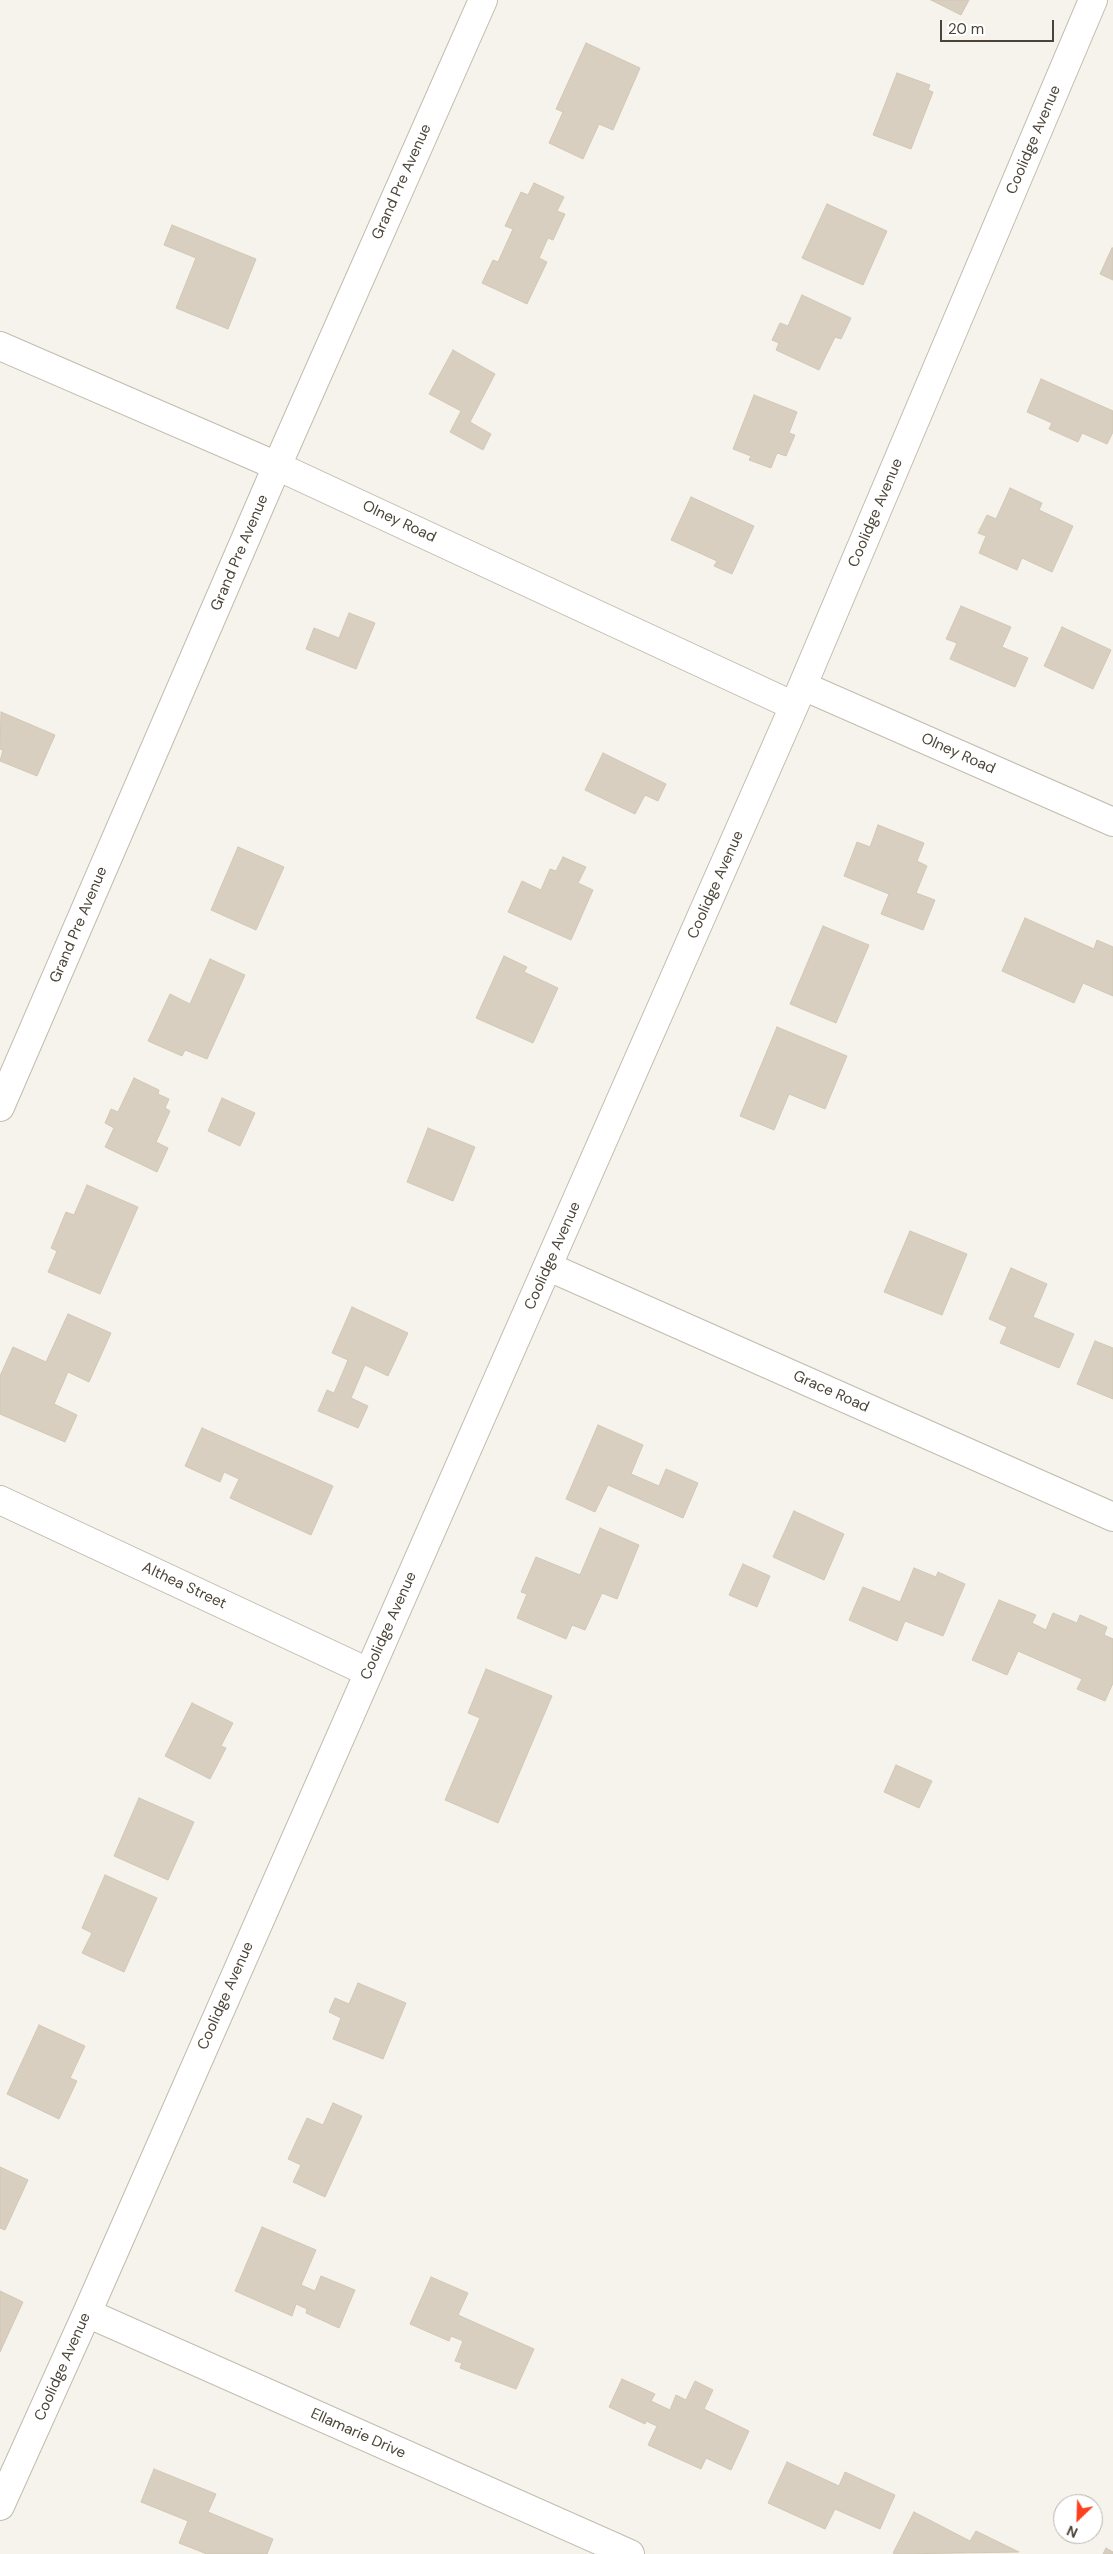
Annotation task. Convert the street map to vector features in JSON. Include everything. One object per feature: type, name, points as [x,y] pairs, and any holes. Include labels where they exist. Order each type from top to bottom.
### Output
[{"type":"street","name":"Grand Pre Avenue","points":[[0,1108],[277,466],[483,0]]},
{"type":"street","name":"Coolidge Avenue","points":[[0,2506],[549,1267],[798,696],[1093,0]]},
{"type":"street","name":"Olney Road","points":[[0,346],[798,696],[1113,822]]},
{"type":"street","name":"Grace Road","points":[[549,1267],[1113,1517]]},
{"type":"street","name":"Althea Street","points":[[0,1500],[368,1672]]},
{"type":"street","name":"Ellamarie Drive","points":[[87,2313],[630,2554]]},
{"type":"building","points":[[931,0],[969,0],[961,15]]},
{"type":"building","points":[[586,43],[640,68],[613,130],[599,124],[583,159],[549,143],[563,112],[556,109]]},
{"type":"building","points":[[897,73],[930,85],[928,90],[933,92],[911,149],[873,135]]},
{"type":"building","points":[[534,183],[564,197],[557,211],[565,214],[553,240],[548,238],[539,258],[547,262],[527,304],[482,283],[493,260],[498,262],[513,229],[505,226],[521,192],[528,195]]},
{"type":"building","points":[[827,204],[887,231],[863,285],[802,258]]},
{"type":"building","points":[[172,225],[256,259],[228,329],[176,308],[196,258],[164,245]]},
{"type":"building","points":[[1113,248],[1113,280],[1100,274]]},
{"type":"building","points":[[802,295],[851,318],[841,339],[835,337],[819,370],[776,350],[779,343],[772,340],[780,323],[788,326]]},
{"type":"building","points":[[453,350],[495,374],[470,422],[491,434],[483,450],[450,432],[461,411],[429,394]]},
{"type":"building","points":[[1041,379],[1113,411],[1113,432],[1107,444],[1082,433],[1078,442],[1049,429],[1052,423],[1027,412]]},
{"type":"building","points":[[754,395],[797,412],[789,433],[795,435],[786,456],[777,453],[771,468],[749,460],[751,456],[733,449]]},
{"type":"building","points":[[1010,488],[1042,503],[1039,510],[1073,526],[1052,572],[1022,558],[1017,570],[979,553],[986,536],[978,533],[987,515],[996,519]]},
{"type":"building","points":[[691,497],[754,526],[732,574],[714,566],[717,561],[671,540]]},
{"type":"building","points":[[961,606],[1011,627],[1002,647],[1028,658],[1015,687],[950,659],[957,643],[946,639]]},
{"type":"building","points":[[349,613],[375,623],[356,669],[306,649],[314,628],[339,638]]},
{"type":"building","points":[[1062,627],[1111,650],[1093,689],[1044,666]]},
{"type":"building","points":[[1,712],[55,735],[37,776],[0,761],[3,750],[0,749]]},
{"type":"building","points":[[603,753],[666,784],[658,801],[645,795],[635,814],[585,790]]},
{"type":"building","points":[[878,825],[924,843],[917,861],[927,866],[916,893],[935,900],[923,930],[881,914],[889,894],[844,876],[857,842],[870,847]]},
{"type":"building","points":[[238,847],[284,867],[256,930],[211,910]]},
{"type":"building","points":[[563,857],[586,867],[578,883],[593,890],[571,940],[508,912],[522,881],[541,890],[550,869],[556,871]]},
{"type":"building","points":[[1025,918],[1094,949],[1097,940],[1113,947],[1113,996],[1083,983],[1074,1003],[1002,971]]},
{"type":"building","points":[[823,926],[869,945],[836,1023],[790,1004]]},
{"type":"building","points":[[504,956],[527,967],[524,972],[558,988],[533,1043],[476,1018]]},
{"type":"building","points":[[210,959],[245,975],[207,1059],[185,1050],[182,1056],[148,1041],[170,994],[190,1004]]},
{"type":"building","points":[[777,1027],[847,1056],[825,1109],[789,1094],[774,1130],[740,1116]]},
{"type":"building","points":[[134,1078],[159,1090],[158,1094],[169,1099],[165,1108],[170,1111],[156,1142],[168,1148],[157,1172],[105,1147],[114,1128],[105,1123],[111,1109],[118,1112]]},
{"type":"building","points":[[222,1098],[255,1113],[240,1146],[208,1131]]},
{"type":"building","points":[[428,1128],[475,1147],[453,1201],[407,1182]]},
{"type":"building","points":[[87,1185],[138,1207],[100,1294],[48,1272],[57,1251],[51,1248],[66,1212],[74,1215]]},
{"type":"building","points":[[910,1231],[967,1254],[942,1315],[884,1292]]},
{"type":"building","points":[[1011,1268],[1047,1284],[1033,1317],[1074,1334],[1059,1368],[1000,1343],[1007,1327],[989,1319]]},
{"type":"building","points":[[352,1307],[408,1333],[388,1376],[365,1365],[351,1398],[368,1406],[358,1428],[318,1411],[327,1390],[334,1393],[348,1360],[332,1353]]},
{"type":"building","points":[[68,1314],[111,1333],[89,1382],[68,1372],[54,1404],[77,1415],[65,1442],[0,1414],[0,1376],[13,1347],[46,1362]]},
{"type":"building","points":[[1095,1341],[1113,1348],[1113,1399],[1077,1384]]},
{"type":"building","points":[[598,1425],[643,1445],[631,1474],[659,1486],[666,1469],[698,1483],[683,1518],[608,1485],[595,1512],[566,1499]]},
{"type":"building","points":[[202,1428],[333,1486],[311,1535],[230,1498],[239,1479],[224,1472],[220,1482],[185,1466]]},
{"type":"building","points":[[794,1511],[844,1534],[824,1580],[773,1557]]},
{"type":"building","points":[[600,1528],[639,1545],[617,1599],[602,1593],[585,1630],[572,1625],[566,1639],[517,1618],[527,1594],[521,1592],[536,1557],[580,1575]]},
{"type":"building","points":[[743,1564],[770,1576],[757,1607],[729,1595]]},
{"type":"building","points":[[914,1568],[936,1577],[938,1572],[965,1584],[943,1636],[905,1621],[897,1641],[849,1620],[863,1587],[900,1602]]},
{"type":"building","points":[[999,1600],[1036,1615],[1032,1623],[1046,1630],[1053,1613],[1077,1623],[1080,1615],[1107,1627],[1104,1635],[1113,1639],[1113,1683],[1105,1701],[1077,1689],[1082,1679],[1018,1651],[1007,1675],[972,1660]]},
{"type":"building","points":[[486,1669],[552,1696],[498,1823],[445,1800],[480,1718],[468,1713]]},
{"type":"building","points":[[192,1703],[233,1723],[221,1746],[226,1748],[210,1779],[165,1756]]},
{"type":"building","points":[[896,1765],[932,1781],[919,1808],[884,1792]]},
{"type":"building","points":[[139,1798],[194,1822],[168,1880],[114,1856]]},
{"type":"building","points":[[105,1875],[157,1898],[124,1972],[82,1953],[92,1933],[82,1928]]},
{"type":"building","points":[[358,1983],[406,2003],[383,2059],[333,2039],[341,2018],[329,2012],[335,1998],[349,2004]]},
{"type":"building","points":[[39,2025],[85,2046],[70,2078],[77,2081],[59,2119],[7,2094]]},
{"type":"building","points":[[333,2103],[362,2116],[325,2197],[293,2182],[301,2165],[288,2159],[307,2118],[323,2125]]},
{"type":"building","points":[[0,2167],[28,2180],[5,2230],[0,2228]]},
{"type":"building","points":[[262,2227],[316,2250],[301,2285],[315,2291],[321,2276],[355,2290],[339,2328],[306,2313],[307,2309],[296,2304],[292,2316],[235,2291]]},
{"type":"building","points":[[431,2277],[468,2293],[458,2315],[534,2349],[516,2389],[460,2368],[462,2363],[455,2361],[463,2341],[451,2336],[449,2341],[410,2324]]},
{"type":"building","points":[[0,2291],[23,2302],[0,2352]]},
{"type":"building","points":[[622,2379],[655,2394],[651,2401],[670,2410],[676,2395],[686,2400],[695,2381],[713,2390],[704,2409],[749,2431],[731,2470],[706,2458],[701,2469],[648,2445],[657,2426],[646,2421],[645,2424],[609,2407]]},
{"type":"building","points":[[787,2462],[839,2486],[845,2472],[895,2495],[880,2529],[835,2509],[825,2529],[768,2503]]},
{"type":"building","points":[[154,2469],[216,2494],[208,2512],[273,2539],[267,2554],[207,2554],[179,2543],[188,2521],[141,2502]]},
{"type":"building","points":[[914,2512],[970,2541],[976,2531],[1019,2552],[893,2553]]},
{"type":"building","points":[[1106,2548],[1113,2552],[1113,2554],[1103,2554]]}]
